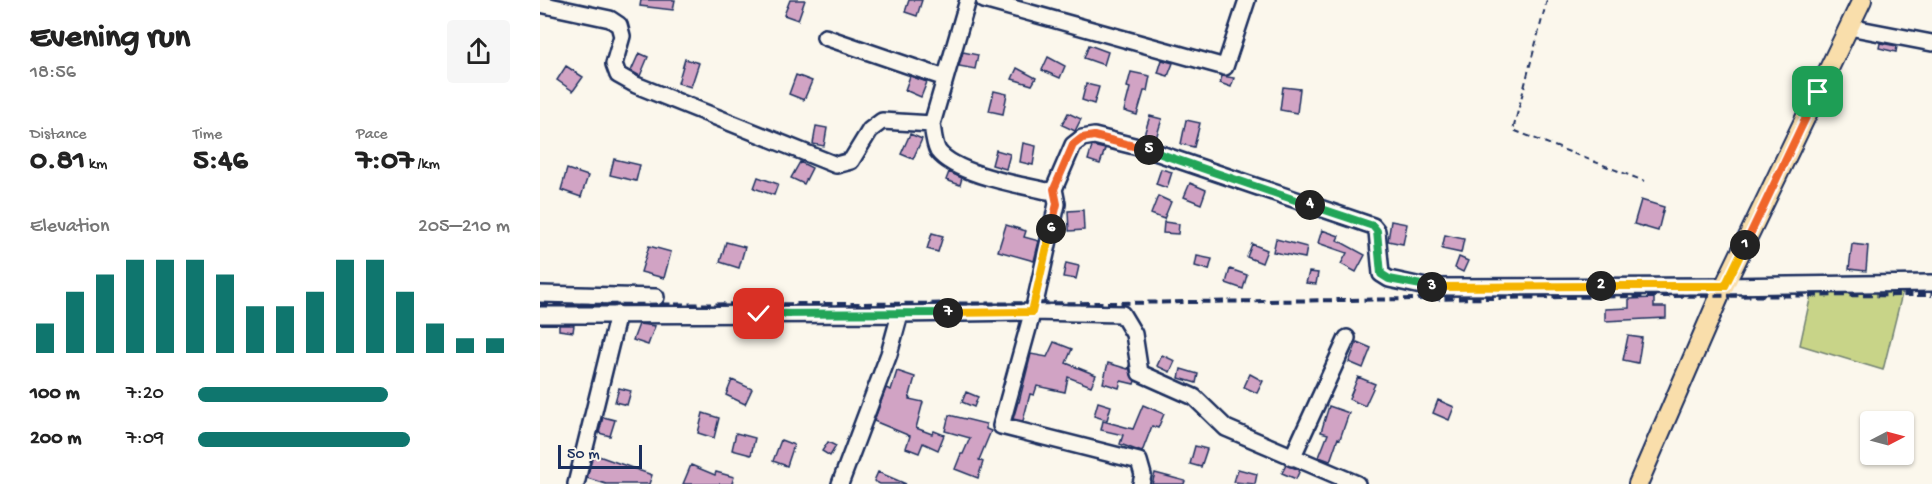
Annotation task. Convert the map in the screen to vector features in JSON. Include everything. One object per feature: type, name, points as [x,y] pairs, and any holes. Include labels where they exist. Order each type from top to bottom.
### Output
[{"type":"main road","points":[[1638,484],[1725,286],[1862,0]]},
{"type":"street","points":[[968,0],[932,124],[937,150],[950,161],[983,177],[1047,191],[1054,189]]},
{"type":"street","points":[[984,0],[1225,67],[1247,0]]},
{"type":"street","points":[[540,4],[610,19],[619,25],[622,36],[614,64],[618,75],[636,85],[836,165],[851,161],[870,130],[882,121],[932,124]]},
{"type":"street","points":[[1850,27],[1932,43]]},
{"type":"street","points":[[825,37],[945,78]]},
{"type":"street","points":[[1141,484],[1143,475],[1139,461],[1001,426],[1032,312],[1057,204],[1054,189],[1073,145],[1082,138],[1094,136],[1146,149],[1373,226],[1377,231],[1381,274],[1389,279],[1426,287],[1932,283]]},
{"type":"street","points":[[540,294],[656,297]]},
{"type":"street","points":[[540,315],[1032,312],[1122,314],[1134,334],[1140,373],[1194,397],[1226,428],[1357,484]]},
{"type":"street","points":[[576,484],[618,314]]},
{"type":"street","points":[[840,484],[889,354],[900,314]]},
{"type":"street","points":[[1292,458],[1347,338]]},
{"type":"path","points":[[1547,0],[1513,130],[1644,181]]},
{"type":"green space","points":[[1812,290],[1903,290],[1883,370],[1800,345]]},
{"type":"building","points":[[641,0],[675,0],[673,10],[640,6]]},
{"type":"building","points":[[790,0],[805,0],[798,20],[784,15]]},
{"type":"building","points":[[909,0],[922,0],[917,16],[905,12]]},
{"type":"building","points":[[1880,43],[1897,46],[1896,52],[1879,48]]},
{"type":"building","points":[[1089,45],[1108,52],[1104,65],[1084,58]]},
{"type":"building","points":[[963,52],[978,55],[975,69],[959,66]]},
{"type":"building","points":[[639,53],[648,57],[640,76],[631,71]]},
{"type":"building","points":[[1048,57],[1065,66],[1060,78],[1042,70]]},
{"type":"building","points":[[685,59],[699,63],[691,87],[678,83]]},
{"type":"building","points":[[1162,60],[1173,63],[1168,76],[1158,73]]},
{"type":"building","points":[[566,66],[583,77],[573,91],[557,80]]},
{"type":"building","points":[[1017,68],[1036,78],[1032,85],[1012,79]]},
{"type":"building","points":[[1131,72],[1150,76],[1147,91],[1144,91],[1137,115],[1124,111],[1130,88],[1127,87]]},
{"type":"building","points":[[796,75],[812,81],[804,100],[789,94]]},
{"type":"building","points":[[910,76],[927,82],[921,97],[905,90]]},
{"type":"building","points":[[1222,76],[1234,78],[1231,87],[1220,83]]},
{"type":"building","points":[[1086,84],[1099,87],[1094,104],[1082,100]]},
{"type":"building","points":[[1283,87],[1300,89],[1297,113],[1280,110]]},
{"type":"building","points":[[994,91],[1007,94],[1003,114],[989,111]]},
{"type":"building","points":[[1068,113],[1081,119],[1075,131],[1062,125]]},
{"type":"building","points":[[1150,116],[1162,119],[1156,138],[1153,137],[1152,141],[1143,138]]},
{"type":"building","points":[[1186,120],[1200,123],[1194,147],[1181,144]]},
{"type":"building","points":[[816,126],[827,128],[824,146],[813,144]]},
{"type":"building","points":[[910,134],[922,139],[913,159],[901,154]]},
{"type":"building","points":[[1023,143],[1036,146],[1033,165],[1020,162]]},
{"type":"building","points":[[1092,146],[1105,149],[1100,164],[1088,160]]},
{"type":"building","points":[[996,150],[1010,154],[1006,169],[992,165]]},
{"type":"building","points":[[614,159],[640,165],[636,181],[610,175]]},
{"type":"building","points":[[800,162],[812,168],[804,184],[791,178]]},
{"type":"building","points":[[567,169],[588,176],[581,197],[561,190]]},
{"type":"building","points":[[1161,169],[1172,172],[1167,188],[1156,184]]},
{"type":"building","points":[[949,172],[962,178],[960,185],[946,180]]},
{"type":"building","points":[[758,177],[778,184],[774,195],[754,188]]},
{"type":"building","points":[[1190,183],[1206,190],[1201,204],[1184,197]]},
{"type":"building","points":[[1158,196],[1171,202],[1164,219],[1151,214]]},
{"type":"building","points":[[1641,200],[1664,207],[1658,231],[1634,224]]},
{"type":"building","points":[[1083,210],[1084,230],[1069,231],[1068,211]]},
{"type":"building","points":[[1391,221],[1407,224],[1403,244],[1388,241]]},
{"type":"building","points":[[1164,222],[1179,224],[1178,234],[1163,233]]},
{"type":"building","points":[[1006,225],[1026,231],[1024,237],[1039,241],[1034,261],[998,251]]},
{"type":"building","points":[[1322,230],[1339,236],[1337,240],[1365,255],[1356,272],[1341,264],[1347,253],[1318,243]]},
{"type":"building","points":[[932,233],[943,236],[938,252],[927,249]]},
{"type":"building","points":[[1445,235],[1464,239],[1461,253],[1442,249]]},
{"type":"building","points":[[1276,239],[1307,247],[1305,258],[1273,252]]},
{"type":"building","points":[[726,242],[745,247],[739,268],[720,262]]},
{"type":"building","points":[[1252,244],[1267,250],[1262,263],[1247,257]]},
{"type":"building","points":[[1852,244],[1868,246],[1866,271],[1849,269]]},
{"type":"building","points":[[649,246],[671,252],[664,278],[641,272]]},
{"type":"building","points":[[1197,256],[1212,259],[1209,270],[1195,266]]},
{"type":"building","points":[[1459,257],[1468,261],[1463,272],[1455,268]]},
{"type":"building","points":[[1066,263],[1079,266],[1076,279],[1063,277]]},
{"type":"building","points":[[1230,269],[1247,275],[1243,289],[1226,283]]},
{"type":"building","points":[[1309,272],[1318,273],[1316,284],[1306,283]]},
{"type":"building","points":[[1654,298],[1654,307],[1666,307],[1666,318],[1605,321],[1605,309],[1629,308],[1629,299]]},
{"type":"building","points":[[639,324],[655,326],[648,345],[633,340]]},
{"type":"building","points":[[559,325],[574,325],[573,332],[559,330]]},
{"type":"building","points":[[1628,336],[1642,338],[1638,363],[1623,360]]},
{"type":"building","points":[[1054,342],[1072,349],[1066,363],[1096,375],[1091,386],[1068,377],[1065,392],[1037,386],[1034,395],[1030,394],[1023,421],[1013,419],[1031,354],[1047,357]]},
{"type":"building","points":[[1357,342],[1371,348],[1363,368],[1349,362]]},
{"type":"building","points":[[1162,355],[1175,361],[1170,372],[1157,366]]},
{"type":"building","points":[[1108,363],[1128,369],[1129,366],[1134,384],[1121,381],[1119,388],[1103,383]]},
{"type":"building","points":[[1181,369],[1198,374],[1196,383],[1179,378]]},
{"type":"building","points":[[897,371],[915,377],[909,399],[923,402],[916,428],[932,434],[934,431],[944,435],[938,450],[923,443],[919,453],[906,448],[910,436],[874,421],[886,388],[891,390]]},
{"type":"building","points":[[1250,374],[1263,381],[1257,393],[1244,387]]},
{"type":"building","points":[[1358,377],[1375,384],[1365,406],[1349,399]]},
{"type":"building","points":[[732,380],[752,389],[745,404],[726,395]]},
{"type":"building","points":[[619,388],[631,391],[627,405],[615,402]]},
{"type":"building","points":[[966,392],[978,397],[974,407],[962,402]]},
{"type":"building","points":[[1438,400],[1454,407],[1449,420],[1433,413]]},
{"type":"building","points":[[1098,402],[1111,406],[1107,420],[1094,416]]},
{"type":"building","points":[[1143,405],[1164,414],[1158,428],[1152,426],[1142,452],[1120,444],[1123,435],[1101,430],[1103,421],[1133,429]]},
{"type":"building","points":[[1329,406],[1349,413],[1330,461],[1319,457],[1328,434],[1321,432]]},
{"type":"building","points":[[703,413],[719,418],[714,438],[698,433]]},
{"type":"building","points":[[949,415],[986,424],[986,429],[991,431],[979,460],[983,462],[978,478],[955,469],[970,438],[945,431]]},
{"type":"building","points":[[603,417],[615,420],[610,436],[599,433]]},
{"type":"building","points":[[736,433],[755,438],[751,455],[732,450]]},
{"type":"building","points":[[781,440],[794,445],[787,466],[773,461]]},
{"type":"building","points":[[828,442],[836,446],[830,456],[822,451]]},
{"type":"building","points":[[1195,446],[1207,449],[1201,467],[1190,464]]},
{"type":"building","points":[[593,454],[652,475],[649,484],[606,484],[587,478]]},
{"type":"building","points":[[691,465],[715,475],[716,472],[734,477],[732,483],[734,484],[683,484]]},
{"type":"building","points":[[1286,465],[1300,470],[1296,479],[1282,473]]},
{"type":"building","points":[[1238,469],[1257,474],[1255,484],[1234,482]]},
{"type":"building","points":[[878,472],[906,484],[880,484],[874,481]]},
{"type":"building","points":[[1155,473],[1185,481],[1184,484],[1152,484]]},
{"type":"railway","points":[[540,305],[1117,303],[1641,296],[1932,295]]},
{"type":"route","points":[[759,314],[1032,312],[1057,204],[1054,189],[1073,145],[1082,138],[1094,136],[1146,149],[1373,226],[1377,231],[1381,274],[1389,279],[1426,287],[1725,286],[1818,92]]}]
